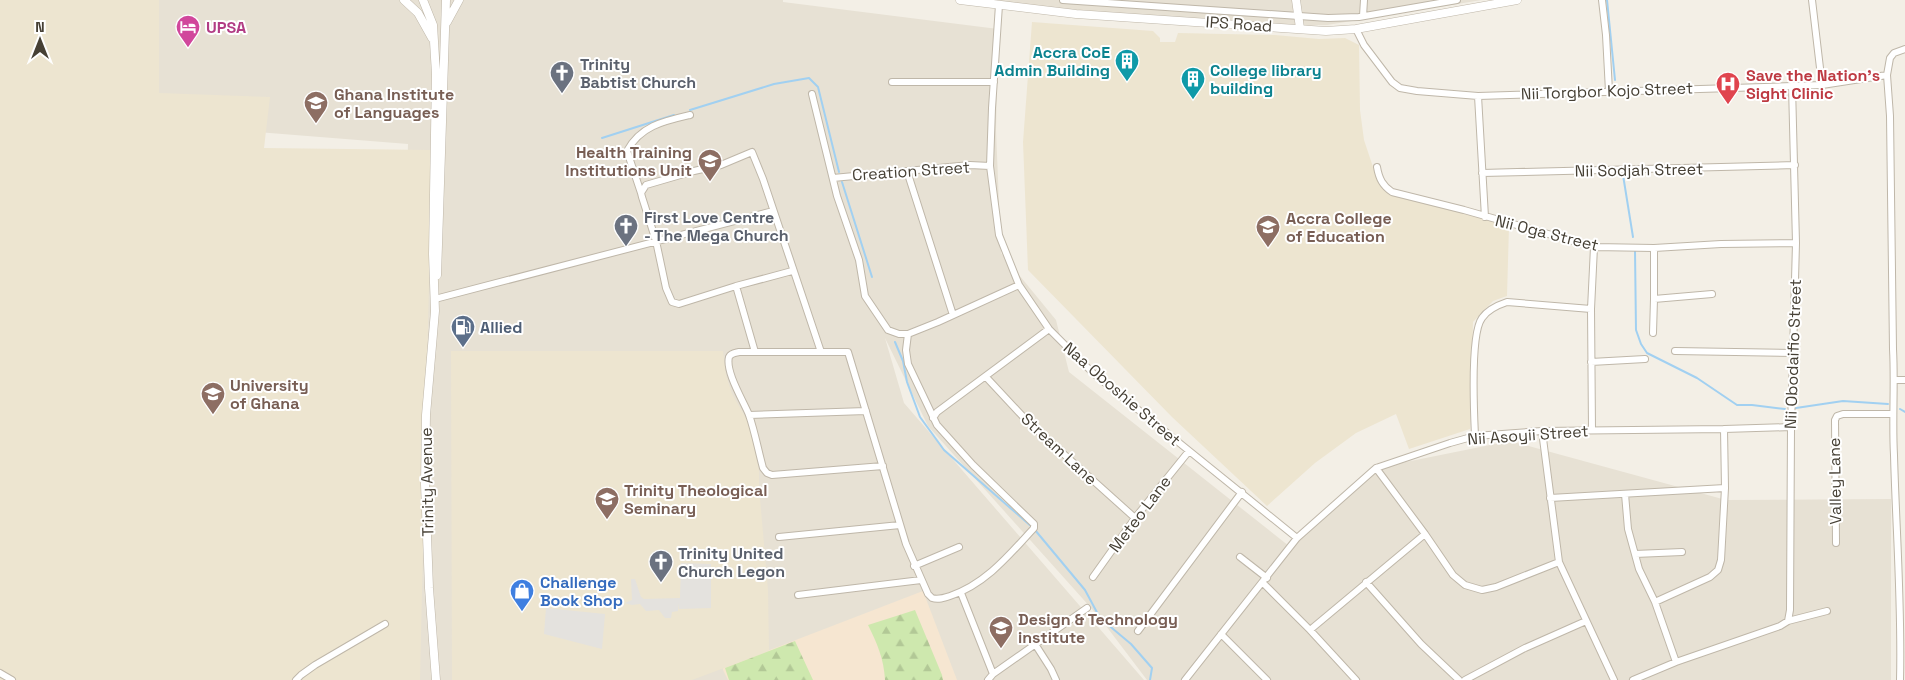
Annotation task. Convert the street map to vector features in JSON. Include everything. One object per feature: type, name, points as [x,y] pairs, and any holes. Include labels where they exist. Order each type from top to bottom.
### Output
[{"type":"street","points":[[404,0],[418,13],[434,40]]},
{"type":"street","name":"Trinity Avenue","points":[[423,0],[432,21],[436,74],[433,268],[435,299],[426,414],[425,484],[429,588],[436,680]]},
{"type":"street","name":"Trinity Avenue","points":[[435,284],[439,263],[446,0]]},
{"type":"street","points":[[445,26],[459,0]]},
{"type":"street","name":"IPS Road","points":[[960,0],[1076,14],[1326,31],[1356,29],[1517,0]]},
{"type":"street","name":"IPS Road","points":[[1063,0],[1328,18],[1363,16],[1457,0]]},
{"type":"street","points":[[1296,0],[1300,28]]},
{"type":"street","points":[[1363,16],[1364,0]]},
{"type":"street","points":[[1602,0],[1609,91]]},
{"type":"street","points":[[1812,0],[1822,85]]},
{"type":"street","name":"Naa Oboshie Street","points":[[999,5],[990,166],[999,235],[1019,285],[1049,328],[1094,374],[1298,538]]},
{"type":"street","name":"Nii Torgbor Kojo Street","points":[[1356,29],[1364,45],[1392,82],[1400,88],[1417,91],[1478,96],[1822,85],[1887,75]]},
{"type":"street","points":[[1900,680],[1903,627],[1893,414],[1895,380],[1890,116],[1887,75],[1890,58],[1894,52],[1905,49]]},
{"type":"street","points":[[892,82],[994,82]]},
{"type":"street","name":"Nii Obodaifio Street","points":[[1788,622],[1790,610],[1791,427],[1796,243],[1792,86]]},
{"type":"street","points":[[812,94],[837,196],[859,260],[865,296],[888,330],[899,334],[908,334],[1019,285]]},
{"type":"street","points":[[1478,96],[1485,217]]},
{"type":"street","points":[[690,115],[647,128],[633,140],[627,151],[656,241],[666,288],[672,302],[679,304],[792,271]]},
{"type":"street","points":[[641,193],[646,185],[721,165],[752,152],[821,352]]},
{"type":"street","name":"Creation Street","points":[[833,178],[970,165],[990,166]]},
{"type":"street","name":"Nii Sodjah Street","points":[[1482,173],[1795,165]]},
{"type":"street","name":"Nii Oga Street","points":[[1377,167],[1380,180],[1392,192],[1464,210],[1594,247],[1654,248],[1721,244],[1796,243]]},
{"type":"street","points":[[907,171],[954,315]]},
{"type":"street","points":[[435,299],[773,211]]},
{"type":"street","points":[[1592,430],[1590,309],[1594,247]]},
{"type":"street","points":[[1653,333],[1654,248]]},
{"type":"street","points":[[736,286],[755,352]]},
{"type":"street","points":[[1654,299],[1712,294]]},
{"type":"street","points":[[1475,436],[1473,405],[1476,334],[1482,318],[1494,306],[1508,302],[1590,309]]},
{"type":"street","points":[[934,418],[937,412],[1049,328]]},
{"type":"street","points":[[883,466],[772,475],[767,473],[763,468],[749,415],[735,387],[729,358],[732,354],[738,352],[848,352],[914,566],[932,598],[941,599],[961,593],[998,567],[1032,530],[1034,524],[973,465],[937,424],[908,364],[906,350],[908,334]]},
{"type":"street","points":[[1675,351],[1794,353]]},
{"type":"street","points":[[1591,362],[1645,359]]},
{"type":"street","name":"Stream Lane","points":[[986,377],[1028,422],[1135,518]]},
{"type":"street","points":[[1895,380],[1905,380]]},
{"type":"street","points":[[749,415],[866,411]]},
{"type":"street","name":"Valley Lane","points":[[1836,543],[1835,420],[1837,416],[1843,414],[1893,414]]},
{"type":"street","name":"Nii Asoyii Street","points":[[1185,680],[1298,538],[1376,468],[1475,436],[1542,431],[1724,430],[1791,427]]},
{"type":"street","points":[[1656,602],[1710,577],[1718,570],[1725,488],[1724,430]]},
{"type":"street","points":[[1542,431],[1559,562],[1614,680]]},
{"type":"street","name":"Meteo Lane","points":[[1093,577],[1135,518],[1189,451]]},
{"type":"street","points":[[1376,468],[1453,575],[1465,585],[1482,590],[1496,587],[1559,562]]},
{"type":"street","points":[[1550,498],[1725,488]]},
{"type":"street","points":[[1138,631],[1242,492]]},
{"type":"street","points":[[1625,494],[1628,529],[1639,569],[1656,602],[1676,662]]},
{"type":"street","points":[[780,537],[900,525]]},
{"type":"street","points":[[1310,630],[1425,534]]},
{"type":"street","points":[[914,566],[958,547]]},
{"type":"street","points":[[1635,554],[1682,552]]},
{"type":"street","points":[[1240,557],[1265,581],[1356,680]]},
{"type":"street","points":[[798,595],[921,580]]},
{"type":"street","points":[[1366,582],[1422,644],[1459,680]]},
{"type":"street","points":[[961,593],[990,677],[1087,608]]},
{"type":"street","points":[[1633,680],[1676,662],[1788,622],[1827,611]]},
{"type":"street","points":[[1465,680],[1525,648],[1586,621]]},
{"type":"street","points":[[296,680],[315,665],[385,624]]},
{"type":"street","points":[[1221,634],[1267,680]]},
{"type":"street","points":[[1036,644],[1052,669],[1056,680]]},
{"type":"street","points":[[1,673],[12,680]]},
{"type":"shaded area","name":"University of Ghana","points":[[0,0],[159,0],[159,93],[270,97],[264,148],[432,150],[420,680],[0,680]]},
{"type":"shaded area","points":[[133,0],[783,0],[783,2],[998,29],[996,130],[1001,253],[1056,320],[1069,372],[1289,546],[1376,468],[1510,441],[1726,500],[1891,499],[1891,680],[1147,680],[1100,618],[928,426],[885,338],[904,403],[1144,680],[394,680],[408,144],[246,131],[130,106]]},
{"type":"shaded area","points":[[988,0],[1482,0],[1327,25],[1279,26],[1055,8]]},
{"type":"shaded area","name":"Accra College of Education","points":[[1032,22],[1153,31],[1160,38],[1160,42],[1175,42],[1178,33],[1275,35],[1319,39],[1345,38],[1359,45],[1360,110],[1364,140],[1378,182],[1385,191],[1509,226],[1507,296],[1493,301],[1473,322],[1470,429],[1409,449],[1396,414],[1356,433],[1315,463],[1267,506],[1172,417],[1028,270],[1023,142]]},
{"type":"shaded area","name":"Trinity Theological Seminary","points":[[451,351],[723,351],[726,375],[732,394],[750,425],[759,471],[768,590],[769,651],[692,680],[452,680]]},
{"type":"shaded area","points":[[681,563],[711,564],[711,608],[679,609],[679,603],[678,611],[672,612],[671,618],[665,618],[659,610],[646,611],[640,604],[632,605],[625,603],[632,600],[631,579],[635,579],[641,597],[644,599],[680,598]]},
{"type":"shaded area","points":[[923,591],[957,680],[728,680],[723,670],[723,668]]},
{"type":"shaded area","points":[[546,608],[605,614],[602,649],[544,634]]},
{"type":"green space","points":[[915,610],[943,680],[885,680],[880,651],[868,625]]},
{"type":"green space","points":[[795,641],[813,680],[729,680],[725,668]]},
{"type":"waterway","points":[[1607,0],[1615,80]]},
{"type":"waterway","points":[[690,110],[774,84],[809,78],[818,87],[839,172]]},
{"type":"waterway","points":[[602,138],[674,115]]},
{"type":"waterway","points":[[1623,175],[1633,237]]},
{"type":"waterway","points":[[842,182],[872,277]]},
{"type":"waterway","points":[[1635,251],[1636,330],[1641,344],[1647,353],[1697,378],[1737,405],[1785,409]]},
{"type":"waterway","points":[[895,342],[903,361],[907,382],[920,417],[944,450],[1032,527]]},
{"type":"waterway","points":[[1796,408],[1843,401],[1888,404]]},
{"type":"waterway","points":[[1900,409],[1905,412]]},
{"type":"waterway","points":[[1035,530],[1085,590],[1100,618],[1131,644],[1152,668],[1150,680]]},
{"type":"place","name":"UPSA","points":[[188,48]]},
{"type":"place","name":"Accra CoE Admin Building","points":[[1127,82]]},
{"type":"place","name":"Trinity Babtist Church","points":[[562,94]]},
{"type":"place","name":"College library building","points":[[1193,100]]},
{"type":"place","name":"Save the Nation's Sight Clinic","points":[[1728,105]]},
{"type":"place","name":"Ghana Institute of Languages","points":[[316,124]]},
{"type":"place","name":"Health Training Institutions Unit","points":[[710,182]]},
{"type":"place","name":"First Love Centre - The Mega Church","points":[[626,247]]},
{"type":"place","name":"Accra College of Education","points":[[1268,248]]},
{"type":"place","name":"Allied","points":[[463,348]]},
{"type":"place","name":"University of Ghana","points":[[213,415]]},
{"type":"place","name":"Trinity Theological Seminary","points":[[607,520]]},
{"type":"place","name":"Trinity United Church Legon","points":[[661,583]]},
{"type":"place","name":"Challenge Book Shop","points":[[522,612]]},
{"type":"place","name":"Design & Technology institute","points":[[1001,649]]}]
